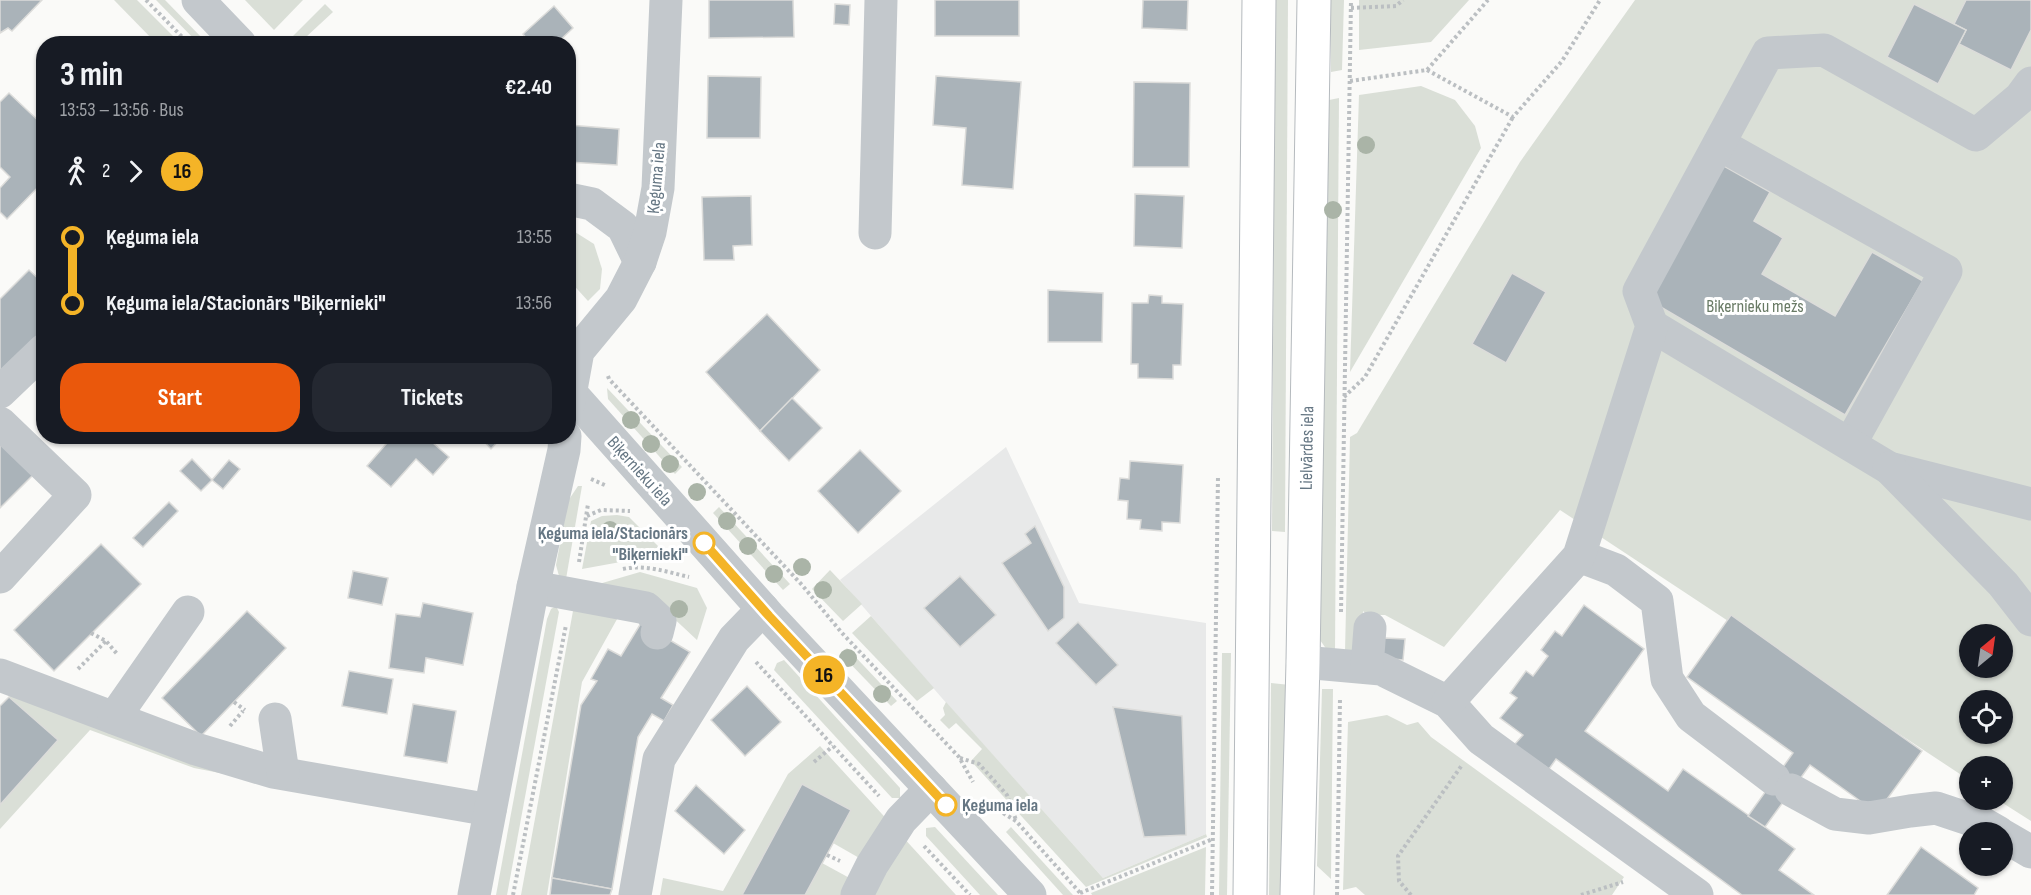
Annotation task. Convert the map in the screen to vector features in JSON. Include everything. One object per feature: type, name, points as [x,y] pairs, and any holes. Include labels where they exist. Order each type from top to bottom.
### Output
[{"type":"main road","points":[[1250,895],[1259,0]]},
{"type":"main road","name":"Lielvārdes iela","points":[[1297,895],[1314,0]]},
{"type":"main road","points":[[1253,660],[1303,662]]},
{"type":"street","points":[[198,0],[232,36]]},
{"type":"street","name":"Ķeguma iela","points":[[576,361],[578,351],[621,299],[640,262],[650,232],[657,200],[666,0]]},
{"type":"street","points":[[875,233],[881,0]]},
{"type":"street","points":[[1448,702],[1579,556],[1652,326],[1639,291],[1768,53],[1824,50],[1976,135],[2020,98],[2031,83]]},
{"type":"street","points":[[1719,144],[1946,271],[1850,444]]},
{"type":"street","points":[[576,201],[592,204],[623,227],[640,262]]},
{"type":"street","points":[[1652,326],[1889,468],[2003,584],[2031,620]]},
{"type":"street","points":[[0,392],[36,358]]},
{"type":"street","name":"Biķernieku iela","points":[[576,404],[763,609],[1030,895]]},
{"type":"street","points":[[0,423],[75,495],[0,577]]},
{"type":"street","points":[[474,895],[533,587],[565,444]]},
{"type":"street","points":[[1889,468],[2031,504]]},
{"type":"street","points":[[1579,556],[1616,570],[1657,601],[1666,679],[1692,716],[1782,784],[1835,813],[1869,818],[1910,810],[1936,808],[1978,822]]},
{"type":"street","points":[[533,587],[646,608],[660,621],[657,633]]},
{"type":"street","points":[[634,895],[659,759],[734,639],[763,609]]},
{"type":"street","points":[[114,718],[188,612]]},
{"type":"street","points":[[1354,666],[1370,628]]},
{"type":"street","points":[[1303,662],[1381,669],[1448,702],[1481,739],[1697,895]]},
{"type":"street","points":[[0,675],[196,749],[283,773],[490,810]]},
{"type":"street","points":[[275,719],[283,773]]},
{"type":"street","points":[[857,895],[872,865],[901,820],[931,789]]},
{"type":"street","points":[[2013,841],[2031,852]]},
{"type":"path","points":[[146,0],[181,36]]},
{"type":"path","points":[[1337,895],[1354,666],[1344,398],[1351,0]]},
{"type":"path","points":[[1351,8],[1396,6],[1404,0]]},
{"type":"path","points":[[1427,70],[1488,0]]},
{"type":"path","points":[[1344,398],[1365,377],[1513,117],[1562,61],[1600,0]]},
{"type":"path","points":[[1314,87],[1427,70],[1513,117]]},
{"type":"path","points":[[600,325],[609,379],[959,757],[979,789]]},
{"type":"path","points":[[566,444],[591,478],[590,488]]},
{"type":"path","points":[[1212,895],[1218,474]]},
{"type":"path","points":[[513,895],[589,498]]},
{"type":"path","points":[[586,517],[601,510],[630,511]]},
{"type":"path","points":[[734,639],[970,895]]},
{"type":"path","points":[[1411,895],[1399,881],[1398,856],[1481,739]]},
{"type":"path","points":[[814,762],[833,746]]},
{"type":"path","points":[[959,757],[979,764],[1007,795],[1016,821]]},
{"type":"path","points":[[993,804],[1000,812],[1016,821],[1081,894],[1213,839]]},
{"type":"path","points":[[1581,895],[1628,880],[1644,857]]},
{"type":"shaded area","points":[[1006,447],[1079,603],[1206,623],[1206,834],[1103,878],[840,580]]},
{"type":"green space","points":[[114,0],[137,0],[173,36],[149,36]]},
{"type":"green space","points":[[156,0],[165,0],[200,36],[191,36]]},
{"type":"green space","points":[[245,0],[303,0],[274,30]]},
{"type":"green space","points":[[1275,0],[1288,0],[1285,532],[1272,531]]},
{"type":"green space","points":[[1331,0],[1344,0],[1342,70],[1331,72]]},
{"type":"green space","points":[[1359,0],[1469,0],[1431,42],[1359,50]]},
{"type":"green space","name":"Biķernieku mežs","points":[[1635,0],[2031,0],[2031,821],[2013,810],[2013,756],[1959,756],[1959,773],[1560,510],[1444,647],[1385,615],[1367,615],[1363,611],[1361,649],[1345,652],[1350,437],[1357,433],[1520,162]]},
{"type":"green space","points":[[325,4],[333,12],[307,36],[293,36]]},
{"type":"green space","points":[[1421,86],[1455,100],[1475,126],[1481,148],[1350,372],[1359,95]]},
{"type":"green space","points":[[1339,98],[1335,652],[1327,650],[1320,640],[1329,100]]},
{"type":"green space","points":[[576,233],[594,244],[602,269],[600,289],[588,301],[576,288]]},
{"type":"green space","points":[[607,388],[682,467],[675,474],[608,399]]},
{"type":"green space","points":[[578,486],[582,486],[566,579],[559,576],[556,565],[568,501]]},
{"type":"green space","points":[[719,507],[790,584],[783,590],[713,513]]},
{"type":"green space","points":[[602,516],[629,517],[671,559],[654,562],[637,559],[582,569],[591,521]]},
{"type":"green space","points":[[830,570],[862,604],[843,621],[812,589]]},
{"type":"green space","points":[[640,572],[697,588],[707,608],[697,640],[652,598],[592,586]]},
{"type":"green space","points":[[556,606],[559,612],[507,895],[496,895],[547,619],[551,609]]},
{"type":"green space","points":[[573,611],[621,612],[582,682],[547,895],[521,895]]},
{"type":"green space","points":[[871,616],[934,688],[917,701],[852,633]]},
{"type":"green space","points":[[847,648],[897,701],[891,706],[841,654]]},
{"type":"green space","points":[[1222,653],[1231,653],[1227,895],[1219,895]]},
{"type":"green space","points":[[784,660],[900,788],[900,798],[892,798],[774,670],[777,663]]},
{"type":"green space","points":[[1271,683],[1290,685],[1286,895],[1269,895]]},
{"type":"green space","points":[[16,688],[230,775],[194,768],[90,730],[0,829],[0,805],[58,740],[9,697]]},
{"type":"green space","points":[[1322,689],[1333,689],[1331,879],[1317,866]]},
{"type":"green space","points":[[946,702],[1103,878],[1206,834],[1207,837],[1086,887],[971,761],[982,749],[956,723],[949,729],[940,720],[945,715],[943,708]]},
{"type":"green space","points":[[1387,715],[1407,725],[1418,722],[1431,737],[1624,877],[1612,895],[1365,895],[1356,887],[1343,890],[1348,722]]},
{"type":"green space","points":[[820,746],[892,825],[868,863],[833,843],[850,810],[802,784],[742,895],[660,895],[663,878],[723,891],[788,774]]},
{"type":"green space","points":[[935,827],[998,895],[980,895],[926,836],[926,828]]},
{"type":"green space","points":[[1011,827],[1073,895],[1063,895],[1006,832]]},
{"type":"green space","points":[[901,835],[956,895],[865,895]]},
{"type":"green space","points":[[1206,847],[1205,895],[1092,895],[1091,893]]},
{"type":"green space","points":[[822,863],[855,881],[847,895],[805,895]]},
{"type":"building","points":[[0,0],[42,0],[12,31],[8,28],[0,33]]},
{"type":"building","points":[[709,0],[793,0],[794,37],[709,38]]},
{"type":"building","points":[[935,0],[1019,0],[1019,36],[935,36]]},
{"type":"building","points":[[1143,0],[1188,0],[1187,30],[1142,28]]},
{"type":"building","points":[[1966,0],[2031,0],[2031,30],[2011,70],[1959,44],[1966,30],[1954,24]]},
{"type":"building","points":[[835,4],[850,5],[849,25],[834,24]]},
{"type":"building","points":[[1914,4],[1966,30],[1938,84],[1887,57]]},
{"type":"building","points":[[554,6],[573,28],[564,36],[525,36],[523,34]]},
{"type":"building","points":[[708,76],[761,77],[760,138],[707,138]]},
{"type":"building","points":[[936,76],[1021,82],[1013,189],[962,185],[966,128],[933,125]]},
{"type":"building","points":[[1134,82],[1190,83],[1189,167],[1133,167]]},
{"type":"building","points":[[9,93],[36,118],[36,189],[7,219],[0,212],[0,188],[10,177],[0,167],[0,102]]},
{"type":"building","points":[[576,126],[619,129],[617,165],[576,162]]},
{"type":"building","points":[[1724,166],[1770,192],[1754,221],[1783,238],[1762,274],[1835,316],[1872,252],[1923,281],[1845,415],[1647,299]]},
{"type":"building","points":[[1135,194],[1184,196],[1182,248],[1134,246]]},
{"type":"building","points":[[751,196],[752,245],[733,246],[734,260],[704,260],[702,197]]},
{"type":"building","points":[[29,270],[36,277],[36,340],[0,375],[0,299]]},
{"type":"building","points":[[1512,273],[1546,292],[1506,363],[1472,344]]},
{"type":"building","points":[[1048,290],[1103,293],[1102,342],[1048,342]]},
{"type":"building","points":[[1149,295],[1162,296],[1162,303],[1183,304],[1181,365],[1173,365],[1173,379],[1138,378],[1138,364],[1131,364],[1132,303],[1148,303]]},
{"type":"building","points":[[767,314],[820,370],[760,431],[706,372]]},
{"type":"building","points":[[792,398],[822,428],[789,461],[760,431]]},
{"type":"building","points":[[0,436],[36,472],[0,508]]},
{"type":"building","points":[[386,444],[434,444],[449,457],[433,475],[416,459],[391,487],[367,466]]},
{"type":"building","points":[[486,444],[496,444],[491,449]]},
{"type":"building","points":[[860,450],[901,491],[858,533],[818,491]]},
{"type":"building","points":[[192,459],[212,480],[201,491],[180,471]]},
{"type":"building","points":[[229,460],[240,469],[223,489],[212,480]]},
{"type":"building","points":[[1130,461],[1183,465],[1180,523],[1162,522],[1162,531],[1140,529],[1141,520],[1127,519],[1128,501],[1118,500],[1120,478],[1129,479]]},
{"type":"building","points":[[169,502],[178,511],[143,547],[133,538]]},
{"type":"building","points":[[1035,526],[1064,587],[1064,618],[1048,631],[1002,563],[1031,543],[1025,534]]},
{"type":"building","points":[[101,544],[141,584],[54,671],[14,630]]},
{"type":"building","points":[[353,571],[388,578],[382,605],[348,598]]},
{"type":"building","points":[[960,576],[996,615],[960,647],[924,608]]},
{"type":"building","points":[[423,603],[473,613],[463,665],[426,658],[424,673],[389,668],[396,614],[420,617]]},
{"type":"building","points":[[1584,605],[1644,649],[1585,731],[1668,791],[1683,769],[1765,827],[1795,849],[1779,870],[1814,895],[1742,895],[1556,759],[1549,769],[1514,745],[1523,735],[1500,718],[1517,698],[1510,693],[1526,671],[1533,676],[1548,656],[1541,650],[1555,631],[1562,636]]},
{"type":"building","points":[[247,611],[286,648],[201,736],[162,698]]},
{"type":"building","points":[[1731,615],[1922,751],[1877,813],[1810,765],[1765,827],[1748,816],[1793,753],[1687,677]]},
{"type":"building","points":[[1078,622],[1118,665],[1096,685],[1056,643]]},
{"type":"building","points":[[641,623],[690,652],[661,698],[673,705],[664,721],[652,714],[638,737],[612,889],[552,878],[581,705],[597,681],[591,679],[608,649],[621,656]]},
{"type":"building","points":[[1384,638],[1405,639],[1403,660],[1382,658]]},
{"type":"building","points":[[349,671],[393,679],[387,714],[342,706]]},
{"type":"building","points":[[747,686],[781,722],[745,756],[711,720]]},
{"type":"building","points":[[9,697],[58,740],[0,805],[0,706]]},
{"type":"building","points":[[413,704],[456,711],[447,763],[404,756]]},
{"type":"building","points":[[1113,707],[1182,716],[1186,835],[1144,837]]},
{"type":"building","points":[[802,784],[851,810],[805,895],[742,895]]},
{"type":"building","points":[[696,785],[745,830],[724,854],[675,811]]},
{"type":"building","points":[[1921,847],[1978,888],[1974,895],[1887,895]]},
{"type":"building","points":[[552,878],[612,889],[610,895],[550,895]]},
{"type":"bus line","name":"16","points":[[704,543],[946,805]]},
{"type":"place","name":"Ķeguma iela/Stacionārs \"Biķernieki\"","points":[[704,543]]},
{"type":"place","name":"Ķeguma iela","points":[[946,805]]}]
